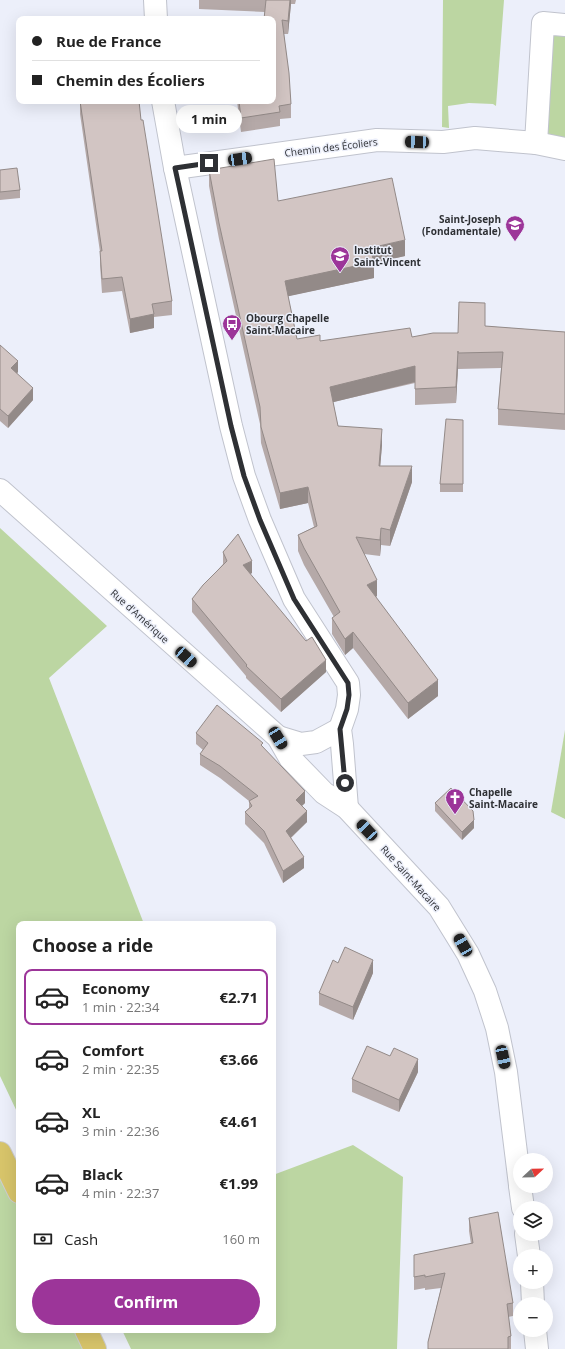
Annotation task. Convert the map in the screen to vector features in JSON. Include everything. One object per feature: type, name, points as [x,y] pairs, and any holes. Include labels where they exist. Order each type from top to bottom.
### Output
[{"type":"main road","points":[[0,1153],[16,1186]]},
{"type":"main road","points":[[87,1333],[95,1349]]},
{"type":"street","points":[[155,0],[156,16]]},
{"type":"street","points":[[536,143],[543,23],[565,25]]},
{"type":"street","points":[[164,104],[175,168],[231,426],[244,476],[262,526],[294,599],[348,683],[349,695],[347,709],[340,729],[347,808]]},
{"type":"street","name":"Chemin des Écoliers","points":[[175,168],[378,140],[443,142],[475,138],[536,143],[565,149]]},
{"type":"street","name":"Rue d'Amérique","points":[[0,490],[278,738],[290,758],[324,793],[347,808]]},
{"type":"street","points":[[278,738],[302,744],[316,742],[340,729]]},
{"type":"street","name":"Rue Saint-Macaire","points":[[347,808],[439,907],[458,936],[477,971],[497,1028],[506,1072],[516,1153]]},
{"type":"street","points":[[536,1337],[537,1349]]},
{"type":"green space","points":[[443,0],[504,0],[496,106],[493,104],[469,103],[448,106],[449,128],[442,127]]},
{"type":"green space","points":[[543,23],[565,25],[565,149],[536,143]]},
{"type":"green space","points":[[0,528],[107,626],[49,678],[143,921],[16,921],[16,1110],[0,1076]]},
{"type":"green space","points":[[565,730],[565,819],[551,812]]},
{"type":"green space","points":[[353,1145],[403,1177],[397,1349],[131,1349],[123,1333],[276,1333],[276,1174]]},
{"type":"green space","points":[[0,1153],[16,1186],[16,1333],[87,1333],[95,1349],[0,1349]]},
{"type":"building","points":[[266,0],[290,0],[288,21],[282,20],[289,73],[291,104],[279,106],[280,112],[241,118],[239,104],[276,104],[276,16],[264,16]]},
{"type":"building","points":[[80,104],[139,104],[172,301],[152,304],[154,314],[130,319],[122,277],[102,279],[100,251],[102,251]]},
{"type":"building","points":[[274,159],[278,201],[392,178],[405,240],[370,248],[374,262],[285,281],[297,339],[320,335],[320,341],[410,328],[412,337],[433,333],[458,333],[459,302],[485,303],[485,326],[565,332],[565,414],[498,409],[503,352],[458,353],[458,351],[456,387],[415,389],[415,366],[330,387],[338,426],[382,429],[379,466],[412,466],[390,530],[381,528],[380,540],[356,537],[377,580],[367,585],[438,680],[408,703],[353,632],[345,639],[332,618],[340,612],[298,535],[317,526],[308,487],[280,493],[261,427],[260,407],[219,223],[209,170]]},
{"type":"building","points":[[17,168],[20,190],[0,192],[0,170]]},
{"type":"building","points":[[0,345],[18,361],[11,368],[33,388],[8,416],[0,409]]},
{"type":"building","points":[[446,419],[463,420],[463,484],[440,484]]},
{"type":"building","points":[[238,534],[252,561],[243,565],[306,641],[312,637],[326,660],[281,699],[246,666],[247,665],[192,599],[203,585],[227,561],[223,552]]},
{"type":"building","points":[[217,705],[263,743],[261,745],[305,791],[296,800],[307,811],[286,831],[304,857],[283,871],[264,831],[245,812],[252,806],[249,801],[258,796],[220,766],[200,754],[208,743],[196,733]]},
{"type":"building","points":[[451,788],[473,811],[474,820],[462,832],[435,803]]},
{"type":"building","points":[[345,947],[373,960],[353,1007],[319,993],[333,960],[338,963]]},
{"type":"building","points":[[367,1046],[390,1056],[394,1048],[418,1059],[399,1100],[352,1079]]},
{"type":"building","points":[[498,1212],[513,1303],[507,1304],[511,1336],[508,1337],[508,1349],[428,1349],[428,1342],[445,1273],[425,1277],[425,1275],[414,1277],[414,1255],[473,1243],[469,1218]]},
{"type":"place","name":"Saint-Joseph (Fondamentale)","points":[[515,242]]},
{"type":"place","name":"Institut Saint-Vincent","points":[[340,273]]},
{"type":"place","name":"Obourg Chapelle Saint-Macaire","points":[[232,341]]},
{"type":"place","name":"Chapelle Saint-Macaire","points":[[455,815]]},
{"type":"route","points":[[209,163],[175,168],[231,426],[244,476],[278,564],[294,599],[348,683],[349,695],[347,709],[340,729],[345,783]]}]
